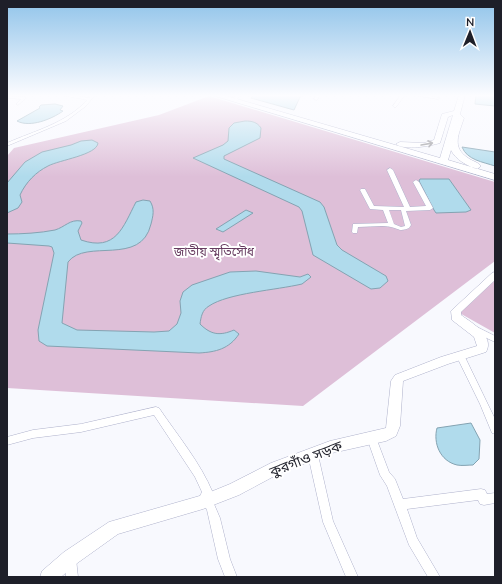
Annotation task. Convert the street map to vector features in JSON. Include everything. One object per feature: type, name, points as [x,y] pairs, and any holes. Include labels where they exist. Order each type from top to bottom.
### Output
[{"type":"highway","points":[[304,122],[494,175]]},
{"type":"highway","points":[[311,122],[441,158]]},
{"type":"highway","points":[[320,122],[494,175]]},
{"type":"highway","points":[[362,135],[406,145],[433,143],[437,141],[439,137],[443,122]]},
{"type":"highway","points":[[441,158],[452,122]]},
{"type":"highway","points":[[459,122],[452,144],[456,154],[494,175]]},
{"type":"street","points":[[7,145],[58,122]]},
{"type":"street","points":[[355,232],[355,225],[391,225],[401,229],[407,228],[408,225],[405,209],[390,170]]},
{"type":"street","points":[[363,190],[372,208],[430,208],[416,182]]},
{"type":"street","points":[[386,209],[391,225]]},
{"type":"street","name":"কুরগাঁও সড়ক","points":[[48,577],[70,558],[114,527],[208,500],[240,488],[276,468],[314,455],[330,447],[386,435],[391,432],[393,426],[397,381],[399,378],[482,348],[482,340],[470,326],[456,316],[456,311],[495,275]]},
{"type":"street","points":[[470,326],[495,339]]},
{"type":"street","points":[[460,355],[494,426]]},
{"type":"street","points":[[7,441],[34,434],[81,428],[156,411],[199,474],[208,493],[204,496],[208,500],[231,577]]},
{"type":"street","points":[[372,438],[385,475],[391,483],[413,541],[434,577]]},
{"type":"street","points":[[314,455],[328,522],[352,577]]},
{"type":"street","points":[[400,505],[481,494],[484,500],[495,498]]},
{"type":"street","points":[[70,558],[72,577]]},
{"type":"green space","name":"জাতীয় স্মৃতিসৌধ","points":[[127,122],[296,122],[495,182],[495,261],[303,406],[7,388],[7,156],[14,148]]},
{"type":"green space","points":[[495,275],[495,333],[456,311]]},
{"type":"water","points":[[20,122],[39,122],[28,124]]},
{"type":"water","points":[[255,122],[258,124],[261,128],[260,138],[224,156],[224,159],[320,202],[324,207],[337,245],[342,250],[386,276],[388,281],[380,288],[371,289],[313,255],[302,211],[299,207],[193,158],[223,145],[228,141],[229,128],[234,123]]},
{"type":"water","points":[[92,140],[98,143],[91,151],[48,166],[35,174],[22,190],[20,195],[22,202],[18,208],[7,213],[7,183],[25,162],[42,152],[81,141]]},
{"type":"water","points":[[462,147],[495,152],[495,166],[471,158]]},
{"type":"water","points":[[420,179],[449,179],[471,210],[466,212],[436,213],[419,181]]},
{"type":"water","points":[[143,200],[150,201],[153,207],[153,215],[145,237],[136,245],[125,249],[87,252],[76,255],[68,262],[62,323],[77,330],[169,331],[177,324],[181,313],[180,301],[183,292],[192,285],[230,272],[256,271],[300,277],[308,274],[311,277],[302,284],[228,298],[207,308],[202,314],[200,324],[204,328],[220,334],[234,330],[239,334],[231,343],[216,351],[199,353],[47,346],[39,341],[38,330],[54,253],[52,247],[49,246],[7,243],[7,234],[55,230],[74,221],[81,221],[82,223],[78,231],[81,240],[93,243],[103,243],[117,235],[136,202]]},
{"type":"water","points":[[246,210],[253,213],[223,232],[216,229]]},
{"type":"water","points":[[471,423],[480,440],[479,459],[473,465],[459,465],[451,463],[446,460],[439,451],[436,440],[437,428]]}]
